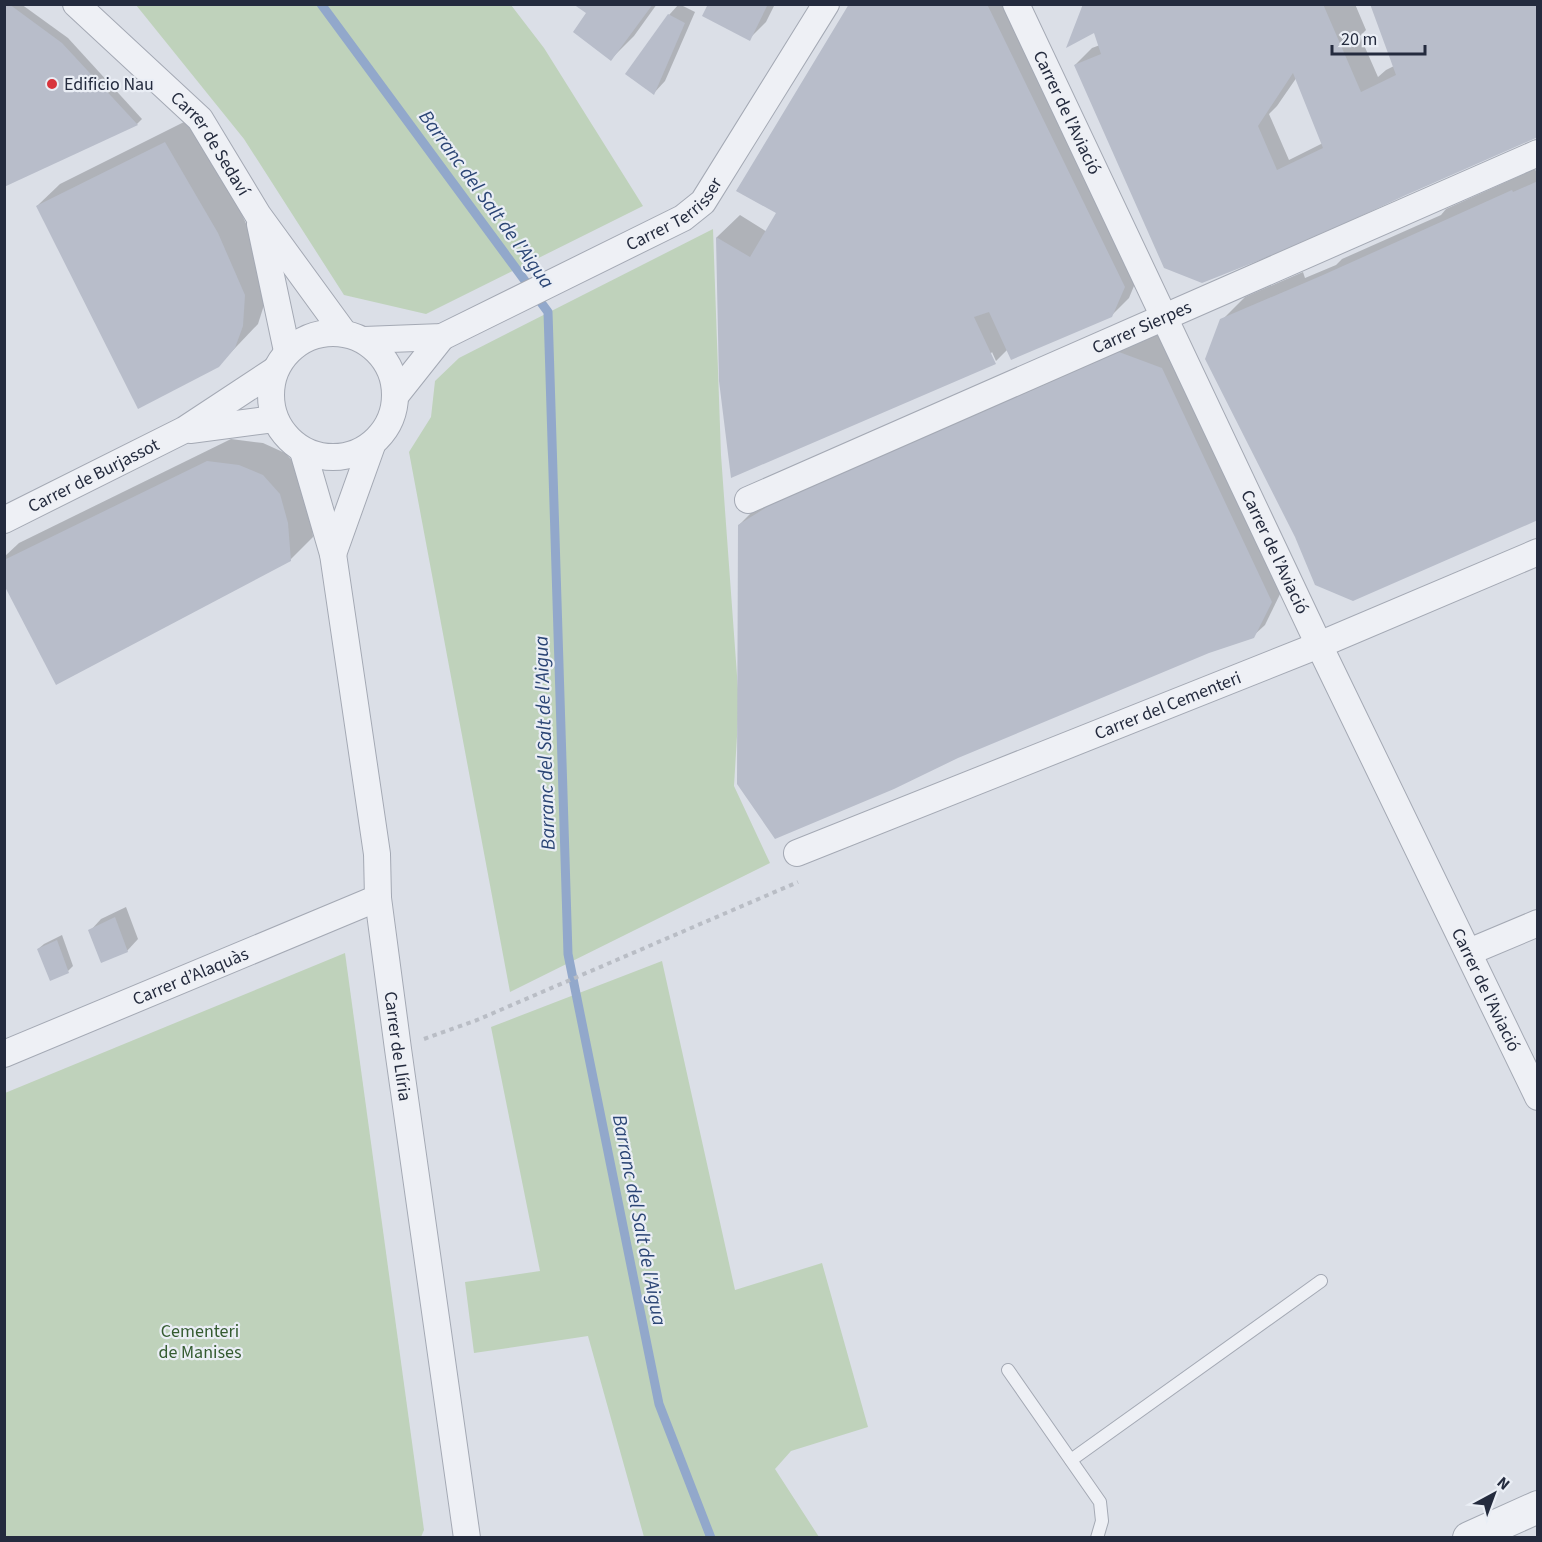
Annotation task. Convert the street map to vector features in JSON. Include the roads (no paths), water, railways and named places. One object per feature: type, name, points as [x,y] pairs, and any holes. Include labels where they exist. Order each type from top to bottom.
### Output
[{"type":"street","name":"Carrer de Sedaví","points":[[76,4],[200,119],[258,215],[354,337]]},
{"type":"street","name":"Carrer Terrisser","points":[[396,395],[442,337],[683,218],[703,202],[826,4]]},
{"type":"street","name":"Carrer de l’Aviació","points":[[1016,4],[1166,317],[1319,645],[1538,1097]]},
{"type":"street","name":"Carrer Sierpes","points":[[748,500],[1538,153]]},
{"type":"street","name":"Carrer de Sedaví","points":[[258,215],[281,361]]},
{"type":"street","points":[[313,335],[354,337],[388,364],[396,395],[390,423],[372,445],[338,459],[303,451],[285,437],[274,418],[270,394],[281,361],[313,335]]},
{"type":"street","name":"Carrer Terrisser","points":[[354,337],[442,337]]},
{"type":"street","name":"Carrer de Burjassot","points":[[4,520],[183,430],[281,361]]},
{"type":"street","name":"Carrer de Burjassot","points":[[183,430],[274,418]]},
{"type":"street","name":"Carrer de Llíria","points":[[333,554],[372,445]]},
{"type":"street","name":"Carrer de Llíria","points":[[303,451],[333,554],[377,854],[378,898],[467,1538]]},
{"type":"street","name":"Carrer del Cementeri","points":[[797,853],[1319,645],[1538,552]]},
{"type":"street","name":"Carrer d’Alaquàs","points":[[4,1054],[378,898]]},
{"type":"street","points":[[1469,952],[1538,923]]},
{"type":"street","points":[[1469,1538],[1538,1507]]},
{"type":"lane","points":[[1071,1460],[1321,1281]]},
{"type":"lane","points":[[1008,1370],[1101,1502],[1102,1521],[1097,1538]]},
{"type":"waterway","name":"Barranc del Salt de l'Aigua","points":[[321,4],[548,312],[568,954],[659,1404],[711,1538]]},
{"type":"place","name":"Edificio Nau","points":[[52,84]]},
{"type":"park label","name":"Cementeri de Manises","points":[[200,1341]]}]
